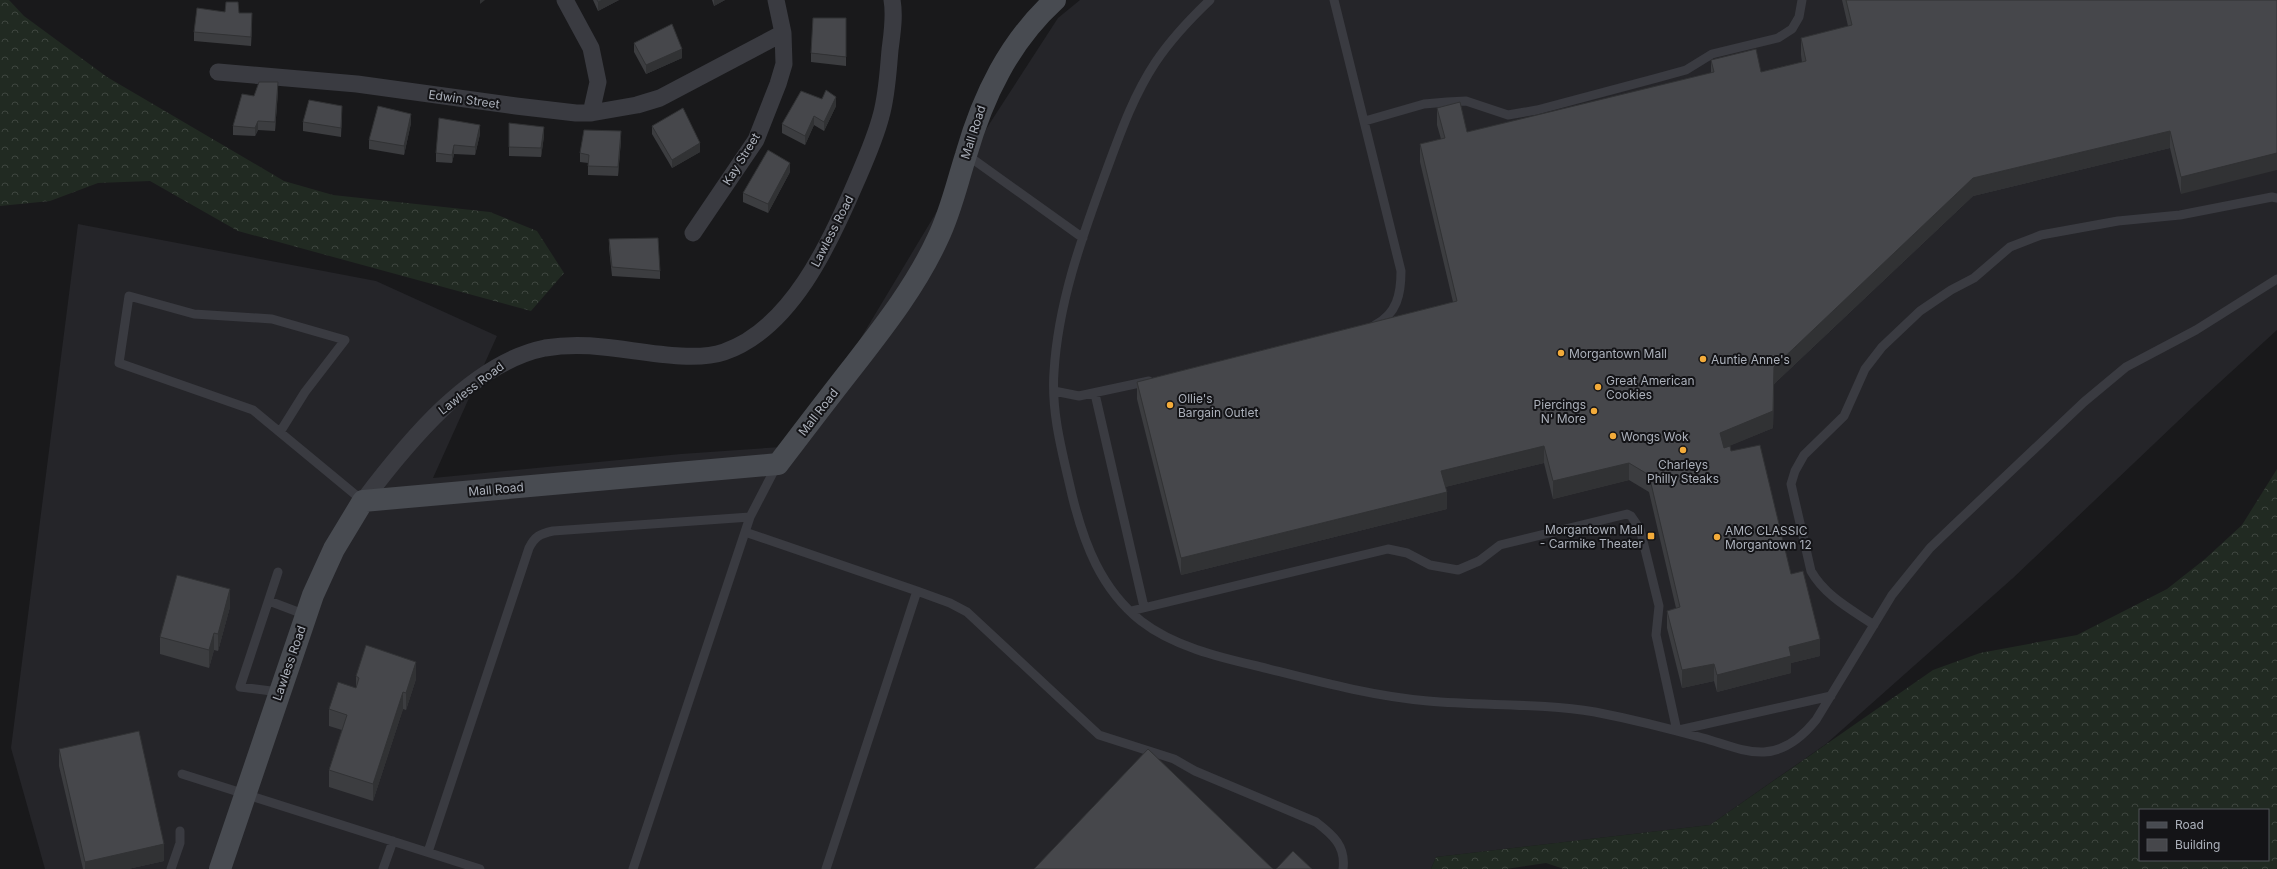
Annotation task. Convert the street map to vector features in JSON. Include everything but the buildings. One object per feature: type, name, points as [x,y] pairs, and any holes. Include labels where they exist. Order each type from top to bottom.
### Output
[{"type":"street","points":[[565,0],[591,48],[598,82],[591,112],[637,106],[660,98],[783,34]]},
{"type":"street","name":"Kay Street","points":[[693,233],[756,140],[784,64],[783,34],[776,0]]},
{"type":"street","name":"Lawless Road","points":[[220,869],[306,615],[334,549],[363,501],[418,431],[447,405],[489,372],[512,359],[544,348],[573,345],[658,354],[695,355],[722,353],[748,341],[772,321],[797,292],[820,259],[846,206],[866,159],[881,116],[887,84],[892,35],[892,0]]},
{"type":"street","name":"Mall Road","points":[[363,501],[778,464],[885,325],[920,274],[938,237],[952,203],[966,154],[985,98],[1010,52],[1034,19],[1055,0]]},
{"type":"street","name":"Edwin Street","points":[[218,72],[357,84],[516,106],[576,113],[591,112]]},
{"type":"lane","points":[[1210,0],[1182,28],[1156,61],[1135,97],[1082,238],[1061,314],[1054,374],[1055,412],[1062,453],[1087,547],[1098,572],[1111,591],[1142,621],[1169,638],[1242,663],[1343,687],[1426,700],[1572,709],[1677,731],[1747,750],[1764,752],[1779,749],[1804,734],[1831,696],[1892,595],[1930,548],[2103,385],[2126,367],[2196,330],[2277,279]]},
{"type":"lane","points":[[1334,0],[1396,246],[1401,283],[1396,306],[1388,317],[1370,328],[1362,329]]},
{"type":"lane","points":[[1365,121],[1424,104],[1466,101],[1508,115],[1537,110],[1686,70],[1712,54],[1778,38],[1792,30],[1799,17],[1802,0]]},
{"type":"lane","points":[[966,154],[1082,238]]},
{"type":"lane","points":[[1874,625],[1838,600],[1817,581],[1811,571],[1791,484],[1795,471],[1804,456],[1844,416],[1865,369],[1882,347],[1932,302],[1974,278],[2010,247],[2042,235],[2118,221],[2180,215],[2265,198],[2277,198]]},
{"type":"lane","points":[[280,432],[305,392],[345,340],[272,319],[194,314],[129,296],[120,362],[253,410],[363,501]]},
{"type":"lane","points":[[1054,391],[1079,396],[1095,394],[1160,379]]},
{"type":"lane","points":[[1095,394],[1144,608]]},
{"type":"lane","points":[[632,869],[750,517],[778,464]]},
{"type":"lane","points":[[1131,611],[1388,549],[1407,553],[1430,565],[1458,570],[1479,561],[1500,545],[1627,514],[1631,516],[1640,529],[1659,606],[1656,636],[1677,731]]},
{"type":"lane","points":[[428,852],[526,555],[534,538],[542,533],[553,531],[750,517]]},
{"type":"lane","points":[[745,532],[917,591],[950,603],[967,612],[1099,735],[1316,822],[1330,832],[1341,846],[1345,858],[1344,869]]},
{"type":"lane","points":[[278,572],[240,687],[279,692]]},
{"type":"lane","points":[[826,869],[917,591]]},
{"type":"lane","points":[[268,601],[306,615]]},
{"type":"lane","points":[[1677,731],[1831,696]]},
{"type":"lane","points":[[182,774],[480,869]]},
{"type":"lane","points":[[171,869],[180,843],[180,831]]},
{"type":"lane","points":[[383,869],[393,841]]},
{"type":"shaded area","points":[[1080,0],[2277,0],[2277,330],[2196,404],[2013,578],[1826,744],[1710,825],[1436,857],[1431,869],[45,869],[11,748],[78,224],[376,281],[497,336],[433,478],[681,454],[796,446],[990,123],[1058,18]]},
{"type":"green space","points":[[0,0],[9,0],[24,16],[107,77],[284,181],[333,195],[490,212],[537,231],[564,273],[531,311],[238,231],[150,181],[98,183],[50,201],[0,206]]},
{"type":"green space","points":[[2277,469],[2277,869],[1564,869],[1546,863],[1506,869],[1431,869],[1436,857],[1710,825],[1933,670],[1980,653],[2077,635],[2167,589],[2205,559],[2242,525]]},
{"type":"place","name":"Morgantown Mall","points":[[1561,353]]},
{"type":"place","name":"Auntie Anne's","points":[[1703,359]]},
{"type":"place","name":"Great American Cookies","points":[[1598,387]]},
{"type":"place","name":"Ollie's Bargain Outlet","points":[[1170,405]]},
{"type":"place","name":"Piercings N' More","points":[[1594,411]]},
{"type":"place","name":"Wongs Wok","points":[[1613,436]]},
{"type":"place","name":"Charleys Philly Steaks","points":[[1683,450]]},
{"type":"place","name":"Morgantown Mall - Carmike Theater","points":[[1651,536]]},
{"type":"place","name":"AMC CLASSIC Morgantown 12","points":[[1717,537]]}]
